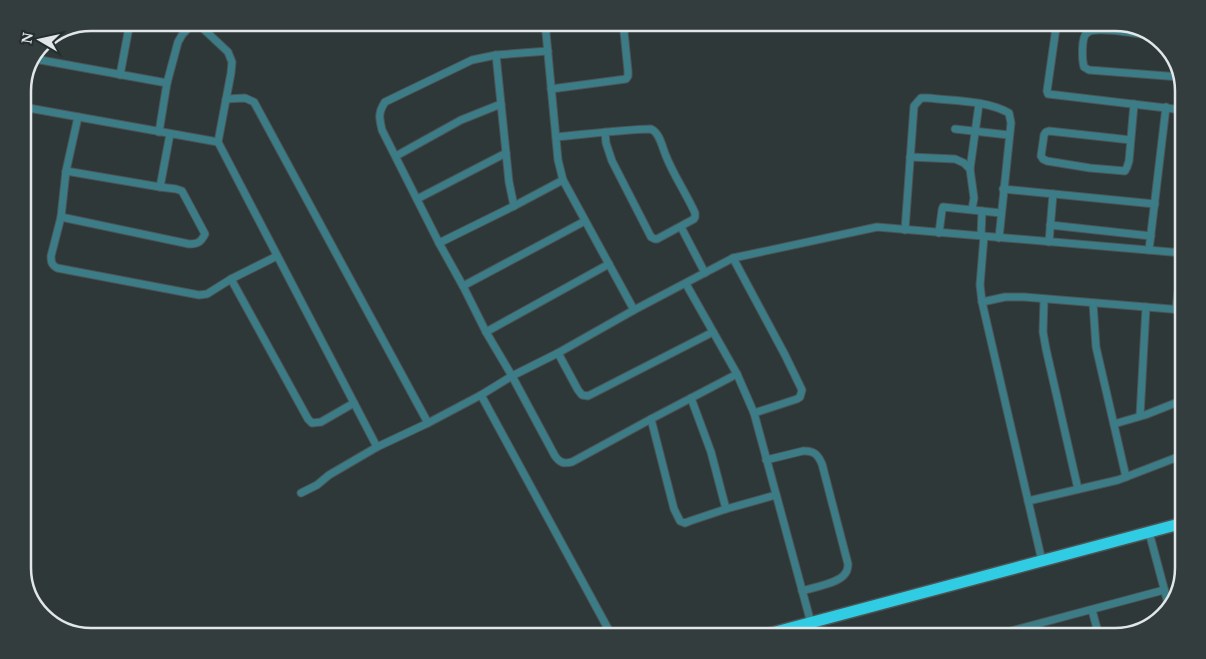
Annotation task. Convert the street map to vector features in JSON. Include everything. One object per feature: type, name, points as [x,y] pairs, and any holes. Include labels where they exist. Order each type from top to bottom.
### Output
[{"type":"highway","points":[[792,628],[1175,525]]},
{"type":"street","points":[[120,75],[128,31]]},
{"type":"street","points":[[159,132],[167,84],[178,42],[186,31]]},
{"type":"street","points":[[205,31],[228,52],[232,62],[232,73],[218,142],[377,448]]},
{"type":"street","points":[[546,31],[558,160],[562,180],[634,310]]},
{"type":"street","points":[[551,89],[626,79],[628,72],[624,31]]},
{"type":"street","points":[[1056,31],[1048,94],[1175,109]]},
{"type":"street","points":[[1090,31],[1084,36],[1082,59],[1084,67],[1089,70],[1173,76]]},
{"type":"street","points":[[1107,31],[1134,34]]},
{"type":"street","points":[[548,51],[496,55],[472,60],[385,102],[379,111],[379,120],[382,130],[439,244],[555,456],[559,462],[565,464],[572,462],[737,374]]},
{"type":"street","points":[[496,55],[509,182],[514,206]]},
{"type":"street","points":[[65,64],[167,84]]},
{"type":"street","points":[[226,99],[245,98],[254,102],[428,424]]},
{"type":"street","points":[[905,230],[914,106],[921,98],[928,98],[979,104],[1002,109],[1009,113],[1011,123],[999,238]]},
{"type":"street","points":[[396,156],[462,120],[501,104]]},
{"type":"street","points":[[972,209],[974,198],[970,169],[979,104]]},
{"type":"street","points":[[1130,140],[1049,131],[1044,135],[1041,156],[1047,161],[1125,171],[1129,161],[1134,104]]},
{"type":"street","points":[[1149,250],[1166,107]]},
{"type":"street","points":[[31,108],[218,142]]},
{"type":"street","points":[[78,117],[66,172],[61,217],[51,262],[52,265],[57,268],[199,295],[207,294],[231,279],[276,256]]},
{"type":"street","points":[[556,137],[605,132],[651,129],[656,132],[666,158],[696,212],[694,219],[657,239],[651,237],[612,161],[606,143],[605,132]]},
{"type":"street","points":[[955,129],[1010,135]]},
{"type":"street","points":[[160,187],[170,134]]},
{"type":"street","points":[[417,199],[506,153]]},
{"type":"street","points":[[910,158],[955,159],[964,163],[970,169]]},
{"type":"street","points":[[61,217],[189,244],[197,244],[205,234],[182,191],[66,172]]},
{"type":"street","points":[[439,244],[562,180]]},
{"type":"street","points":[[1004,190],[1155,204]]},
{"type":"street","points":[[1049,242],[1053,194]]},
{"type":"street","points":[[939,233],[943,207],[1002,212]]},
{"type":"street","points":[[982,211],[983,236],[980,285],[982,302],[1042,561]]},
{"type":"street","points":[[463,286],[585,221]]},
{"type":"street","points":[[1050,226],[1151,236]]},
{"type":"street","points":[[681,227],[705,273]]},
{"type":"street","points":[[301,493],[377,448],[428,424],[512,376],[733,258],[877,227],[1175,252]]},
{"type":"street","points":[[733,258],[786,355],[802,390],[800,397],[797,399],[754,413]]},
{"type":"street","points":[[486,332],[609,264]]},
{"type":"street","points":[[231,279],[308,419],[312,423],[321,422],[354,403]]},
{"type":"street","points":[[686,284],[737,374],[754,413],[811,623]]},
{"type":"street","points":[[982,302],[1005,297],[1024,297],[1175,310]]},
{"type":"street","points":[[1044,299],[1043,332],[1046,349],[1078,489]]},
{"type":"street","points":[[1093,303],[1096,347],[1126,477]]},
{"type":"street","points":[[1140,416],[1146,307]]},
{"type":"street","points":[[558,353],[578,390],[582,395],[588,396],[713,332]]},
{"type":"street","points":[[480,395],[608,628]]},
{"type":"street","points":[[691,398],[711,452],[726,509]]},
{"type":"street","points":[[1114,424],[1175,403]]},
{"type":"street","points":[[651,419],[674,509],[680,521],[690,521],[776,495]]},
{"type":"street","points":[[766,460],[809,451],[814,452],[822,464],[848,564],[847,571],[837,580],[802,591]]},
{"type":"street","points":[[1028,501],[1118,480],[1175,458]]},
{"type":"street","points":[[1149,532],[1166,598]]},
{"type":"street","points":[[1032,628],[1164,590]]},
{"type":"street","points":[[1092,610],[1097,628]]}]
